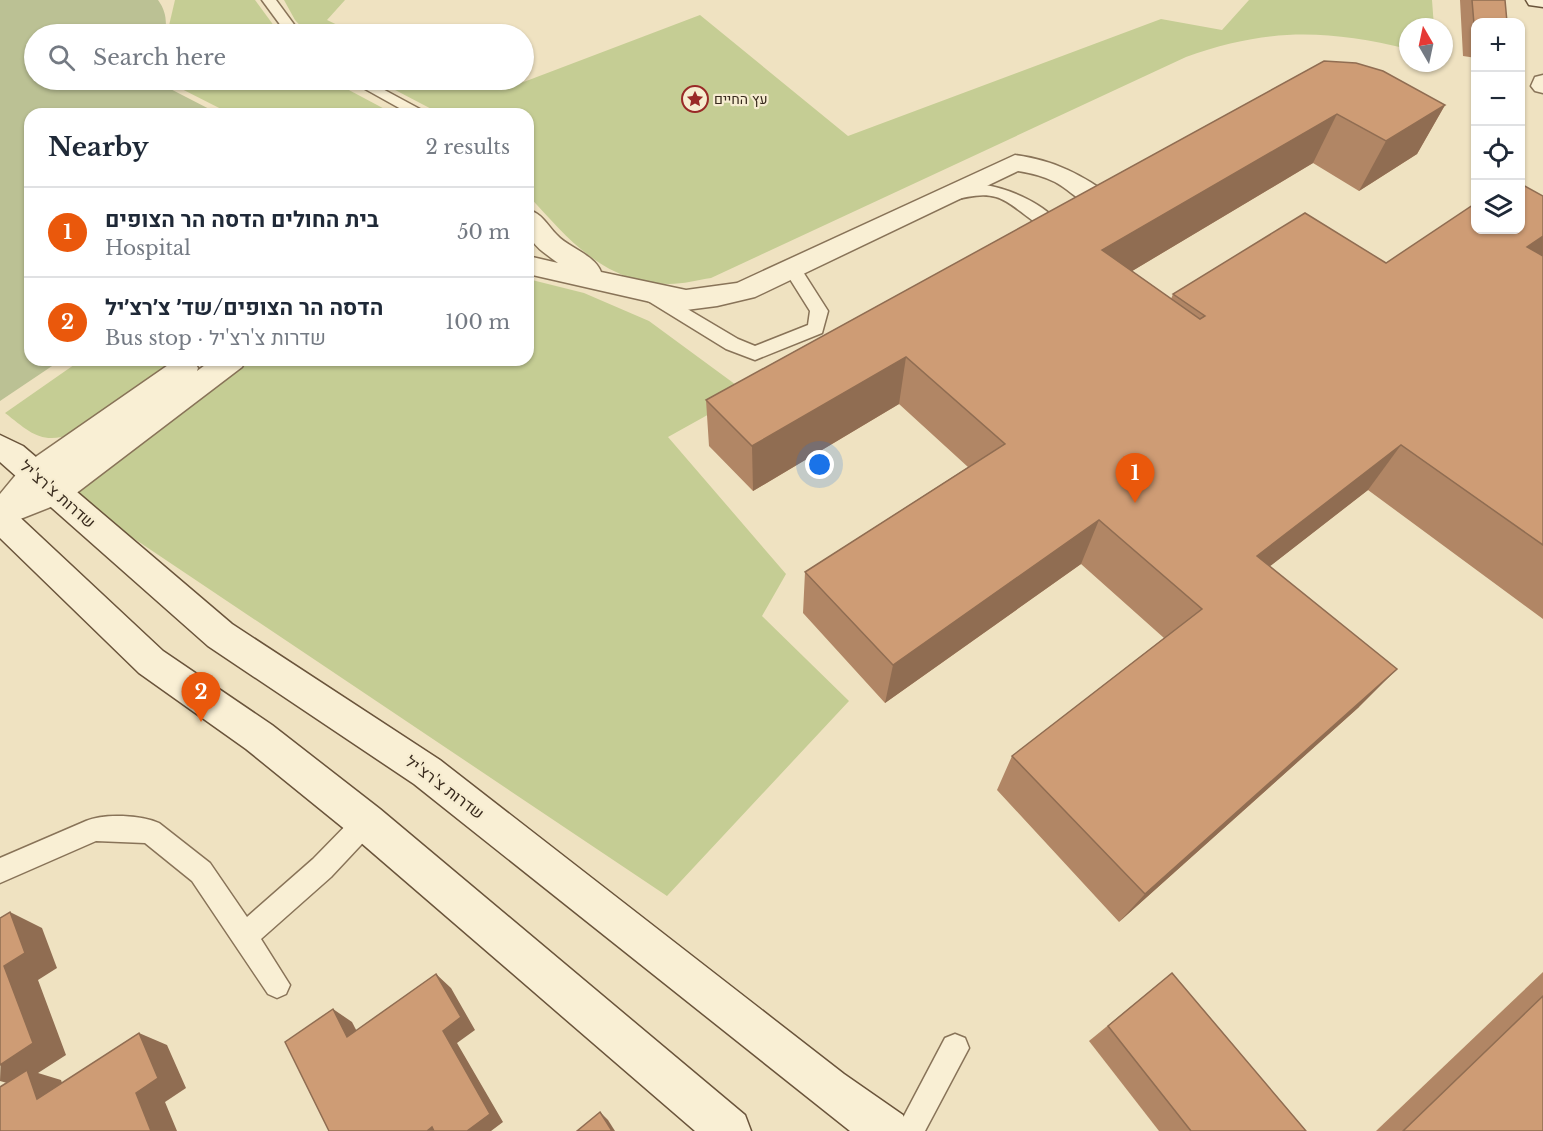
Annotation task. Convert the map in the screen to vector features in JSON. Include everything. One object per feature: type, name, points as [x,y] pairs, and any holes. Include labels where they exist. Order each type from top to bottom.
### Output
[{"type":"street","points":[[1537,0],[1543,1]]},
{"type":"street","points":[[534,266],[686,300],[717,297],[745,290],[1015,163],[1040,165],[1070,177],[1105,204]]},
{"type":"street","points":[[534,225],[549,243],[571,261],[615,286]]},
{"type":"street","points":[[45,483],[189,366]]},
{"type":"street","points":[[223,366],[0,515],[151,662],[259,737],[366,822],[729,1131]]},
{"type":"street","name":"שדרות צ'רצ'יל","points":[[0,447],[220,634],[428,772],[829,1089],[887,1131]]},
{"type":"lane","points":[[269,0],[286,24]]},
{"type":"lane","points":[[375,90],[410,108]]},
{"type":"lane","points":[[938,199],[975,189],[998,190],[1053,226]]},
{"type":"lane","points":[[646,292],[732,344],[756,353],[816,329],[819,311],[792,268]]},
{"type":"lane","points":[[245,936],[322,868],[366,822]]},
{"type":"lane","points":[[0,871],[95,829],[150,831],[201,872],[278,985]]},
{"type":"lane","points":[[910,1131],[955,1048]]},
{"type":"green space","points":[[0,0],[158,0],[163,8],[166,24],[24,24],[24,90],[172,90],[207,108],[24,108],[24,366],[52,366],[0,401]]},
{"type":"green space","points":[[175,0],[255,0],[273,24],[169,24]]},
{"type":"green space","points":[[284,0],[345,0],[327,20],[335,24],[299,24]]},
{"type":"green space","points":[[1249,0],[1432,0],[1433,18],[1399,18],[1399,47],[1323,35],[1270,36],[1186,57],[711,278],[669,284],[646,282],[625,276],[607,267],[573,243],[534,202],[534,108],[430,108],[395,90],[534,90],[534,78],[700,15],[848,136],[1161,19],[1222,30]]},
{"type":"green space","points":[[184,90],[349,90],[383,108],[219,108]]},
{"type":"green space","points":[[534,280],[584,293],[649,321],[747,393],[668,437],[786,574],[762,616],[849,701],[667,896],[66,493],[240,366],[534,366]]},
{"type":"green space","points":[[72,366],[165,366],[145,384],[73,434],[52,438],[36,435],[5,413]]},
{"type":"building","points":[[1472,0],[1505,0],[1507,18],[1474,18]]},
{"type":"building","points":[[1324,61],[1356,63],[1383,71],[1445,105],[1386,141],[1337,114],[1102,250],[1200,319],[1205,316],[1173,294],[1305,213],[1386,263],[1471,206],[1471,234],[1525,234],[1525,186],[1543,196],[1543,236],[1527,247],[1543,256],[1543,545],[1401,445],[1257,556],[1397,669],[1145,894],[1012,756],[1202,609],[1099,520],[893,665],[805,572],[1005,444],[906,357],[752,446],[706,400]]},
{"type":"building","points":[[10,912],[25,953],[4,966],[33,1043],[0,1065],[0,918]]},
{"type":"building","points":[[1172,973],[1306,1131],[1191,1131],[1108,1026]]},
{"type":"building","points":[[436,974],[461,1017],[443,1031],[490,1114],[467,1131],[434,1131],[432,1127],[427,1131],[329,1131],[285,1042],[333,1009],[347,1037]]},
{"type":"building","points":[[1543,996],[1543,1131],[1403,1131]]},
{"type":"building","points":[[139,1033],[158,1078],[136,1093],[151,1131],[0,1131],[0,1087],[27,1070],[37,1099]]},
{"type":"building","points":[[600,1112],[612,1131],[577,1131]]},
{"type":"place","name":"עץ החיים","points":[[695,99]]},
{"type":"place","name":"בית החולים הדסה הר הצופים","points":[[1135,503]]},
{"type":"place","name":"הדסה הר הצופים/שד׳ צ׳רצ׳יל","points":[[201,722]]}]
